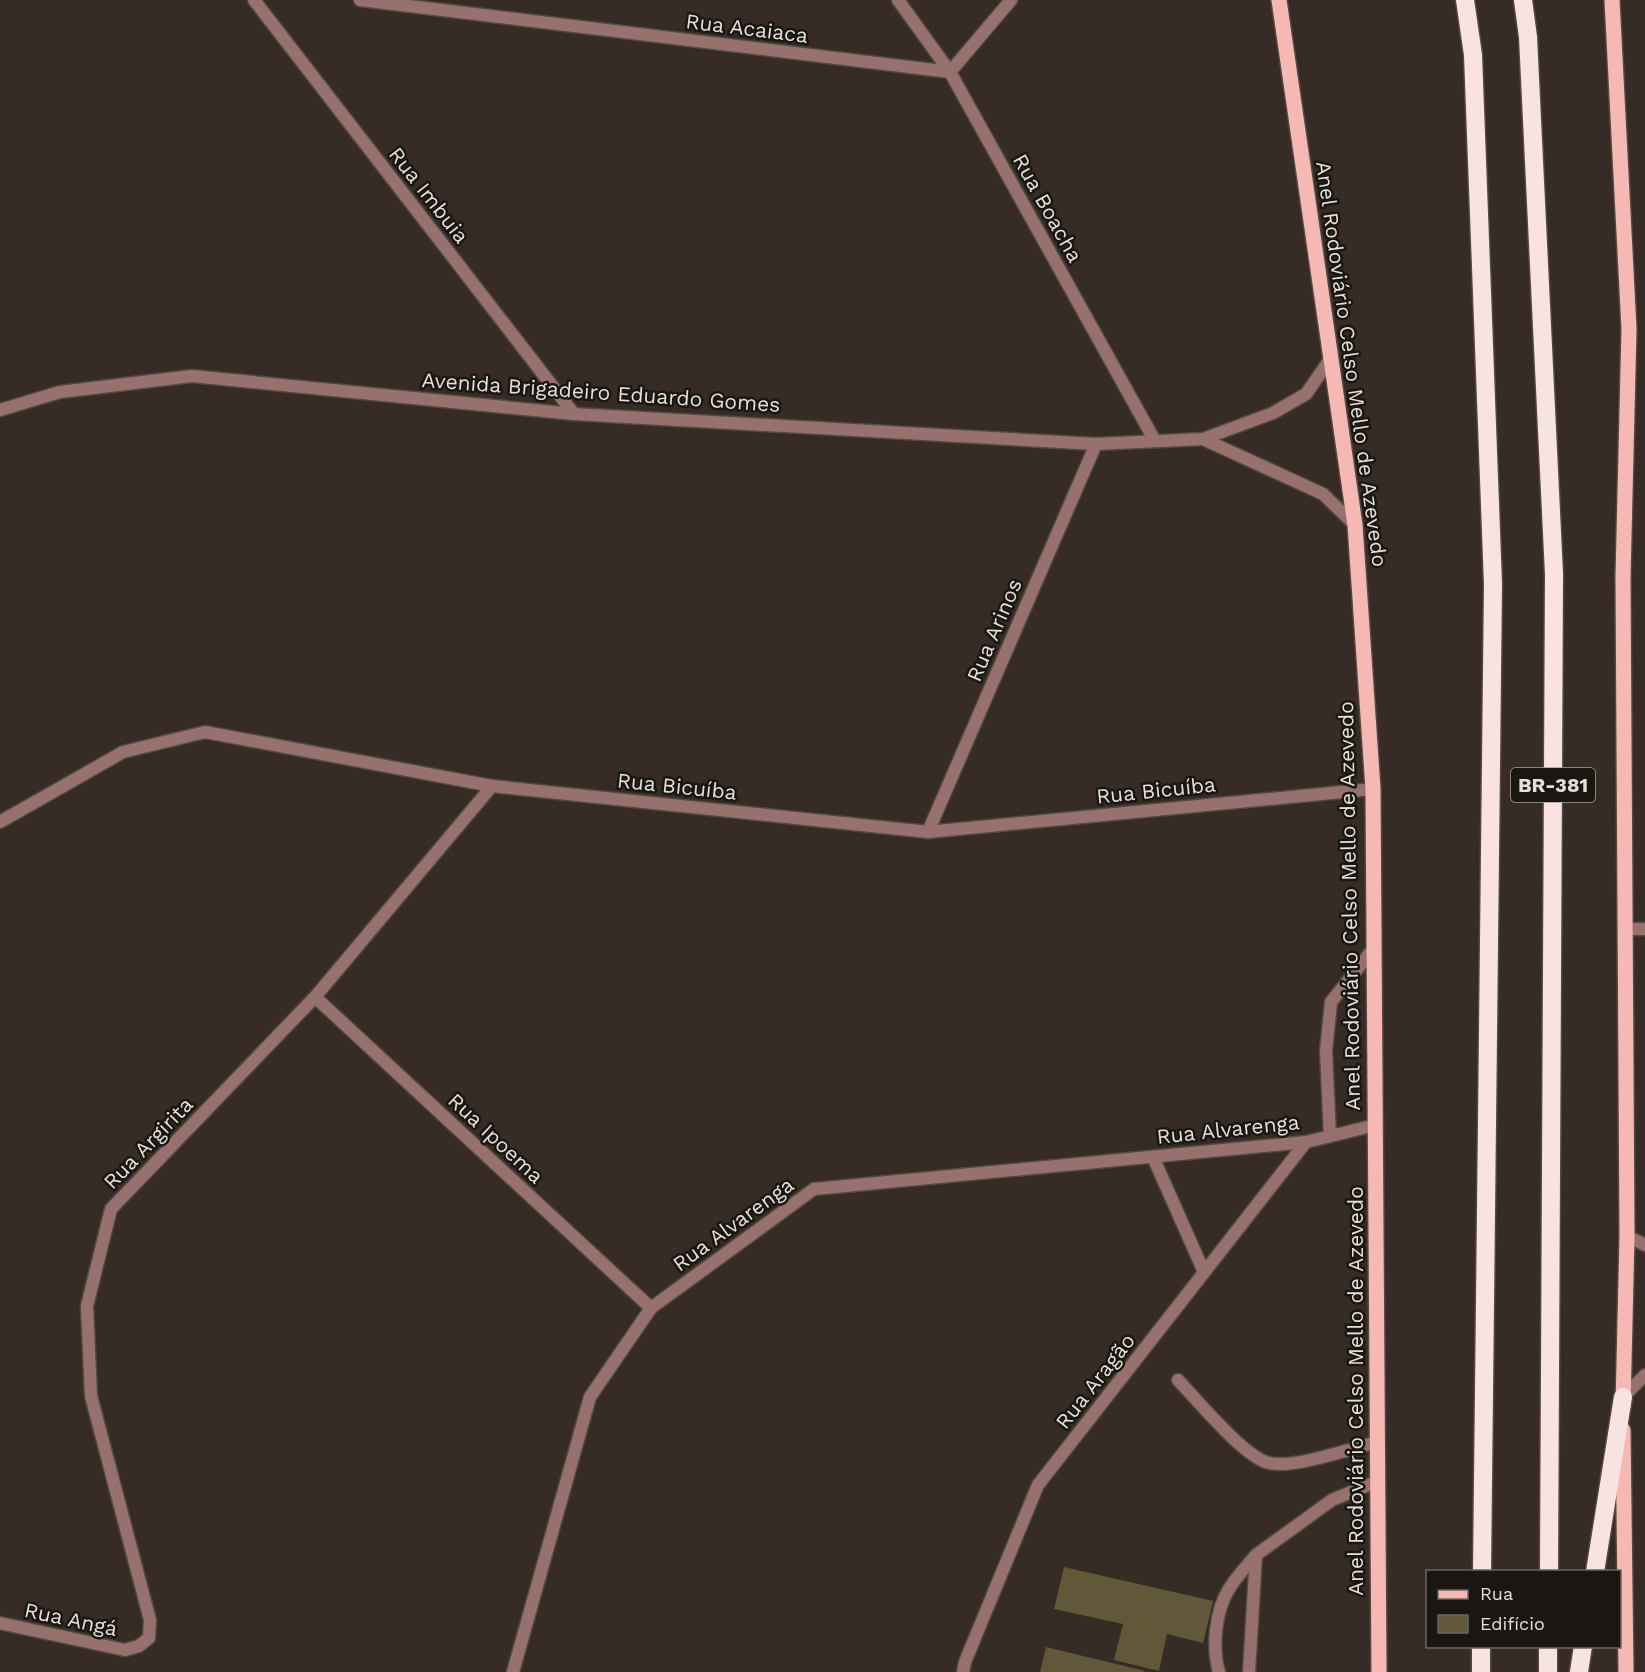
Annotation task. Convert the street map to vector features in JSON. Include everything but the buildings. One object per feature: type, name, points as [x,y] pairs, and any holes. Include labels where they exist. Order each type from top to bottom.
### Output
[{"type":"highway","name":"BR-381","points":[[1465,0],[1473,55],[1493,584],[1482,1570]]},
{"type":"highway","name":"BR-381","points":[[1523,0],[1528,37],[1554,574],[1549,1570]]},
{"type":"highway","points":[[1595,1570],[1623,1397]]},
{"type":"highway","points":[[1481,1648],[1481,1672]]},
{"type":"highway","points":[[1548,1648],[1548,1672]]},
{"type":"highway","points":[[1579,1672],[1583,1648]]},
{"type":"main road","name":"Anel Rodoviário Celso Mello de Azevedo","points":[[1279,0],[1355,525],[1373,789],[1379,1672]]},
{"type":"main road","points":[[1612,0],[1629,329],[1623,577],[1627,1236],[1623,1397],[1626,1672]]},
{"type":"street","name":"Rua Imbuia","points":[[254,0],[574,414]]},
{"type":"street","name":"Rua Acaiaca","points":[[360,0],[950,72]]},
{"type":"street","name":"Rua Boacha","points":[[898,0],[950,72],[1155,441]]},
{"type":"street","points":[[950,72],[1011,0]]},
{"type":"street","name":"Avenida Brigadeiro Eduardo Gomes","points":[[0,410],[60,392],[192,376],[574,414],[1096,444],[1203,439],[1273,412],[1306,394],[1331,358]]},
{"type":"street","name":"Avenida Brigadeiro Eduardo Gomes","points":[[1203,439],[1323,494],[1355,525]]},
{"type":"street","name":"Rua Arinos","points":[[928,832],[1096,444]]},
{"type":"street","name":"Rua Bicuíba","points":[[0,822],[123,753],[205,732],[492,786],[928,832],[1373,789]]},
{"type":"street","name":"Rua Argirita","points":[[150,1620],[91,1396],[87,1306],[111,1209],[315,997],[492,786]]},
{"type":"street","points":[[1624,929],[1645,929]]},
{"type":"street","points":[[1330,1136],[1326,1051],[1332,1002],[1374,948]]},
{"type":"street","name":"Rua Ipoema","points":[[315,997],[651,1308]]},
{"type":"street","name":"Rua Alvarenga","points":[[513,1672],[590,1397],[651,1308],[814,1189],[1306,1142],[1376,1125]]},
{"type":"street","name":"Rua Aragão","points":[[963,1672],[965,1662],[1038,1485],[1306,1142]]},
{"type":"street","points":[[1153,1156],[1204,1272]]},
{"type":"street","points":[[1627,1236],[1645,1245]]},
{"type":"street","points":[[1623,1397],[1645,1375]]},
{"type":"street","points":[[1178,1380],[1246,1450],[1268,1463],[1290,1464],[1378,1442]]},
{"type":"street","points":[[1218,1672],[1214,1656],[1219,1619],[1228,1589],[1256,1555],[1332,1500],[1378,1481]]},
{"type":"street","points":[[1249,1672],[1256,1555]]},
{"type":"street","name":"Rua Angá","points":[[0,1623],[125,1650],[139,1646],[149,1638],[150,1620]]}]
